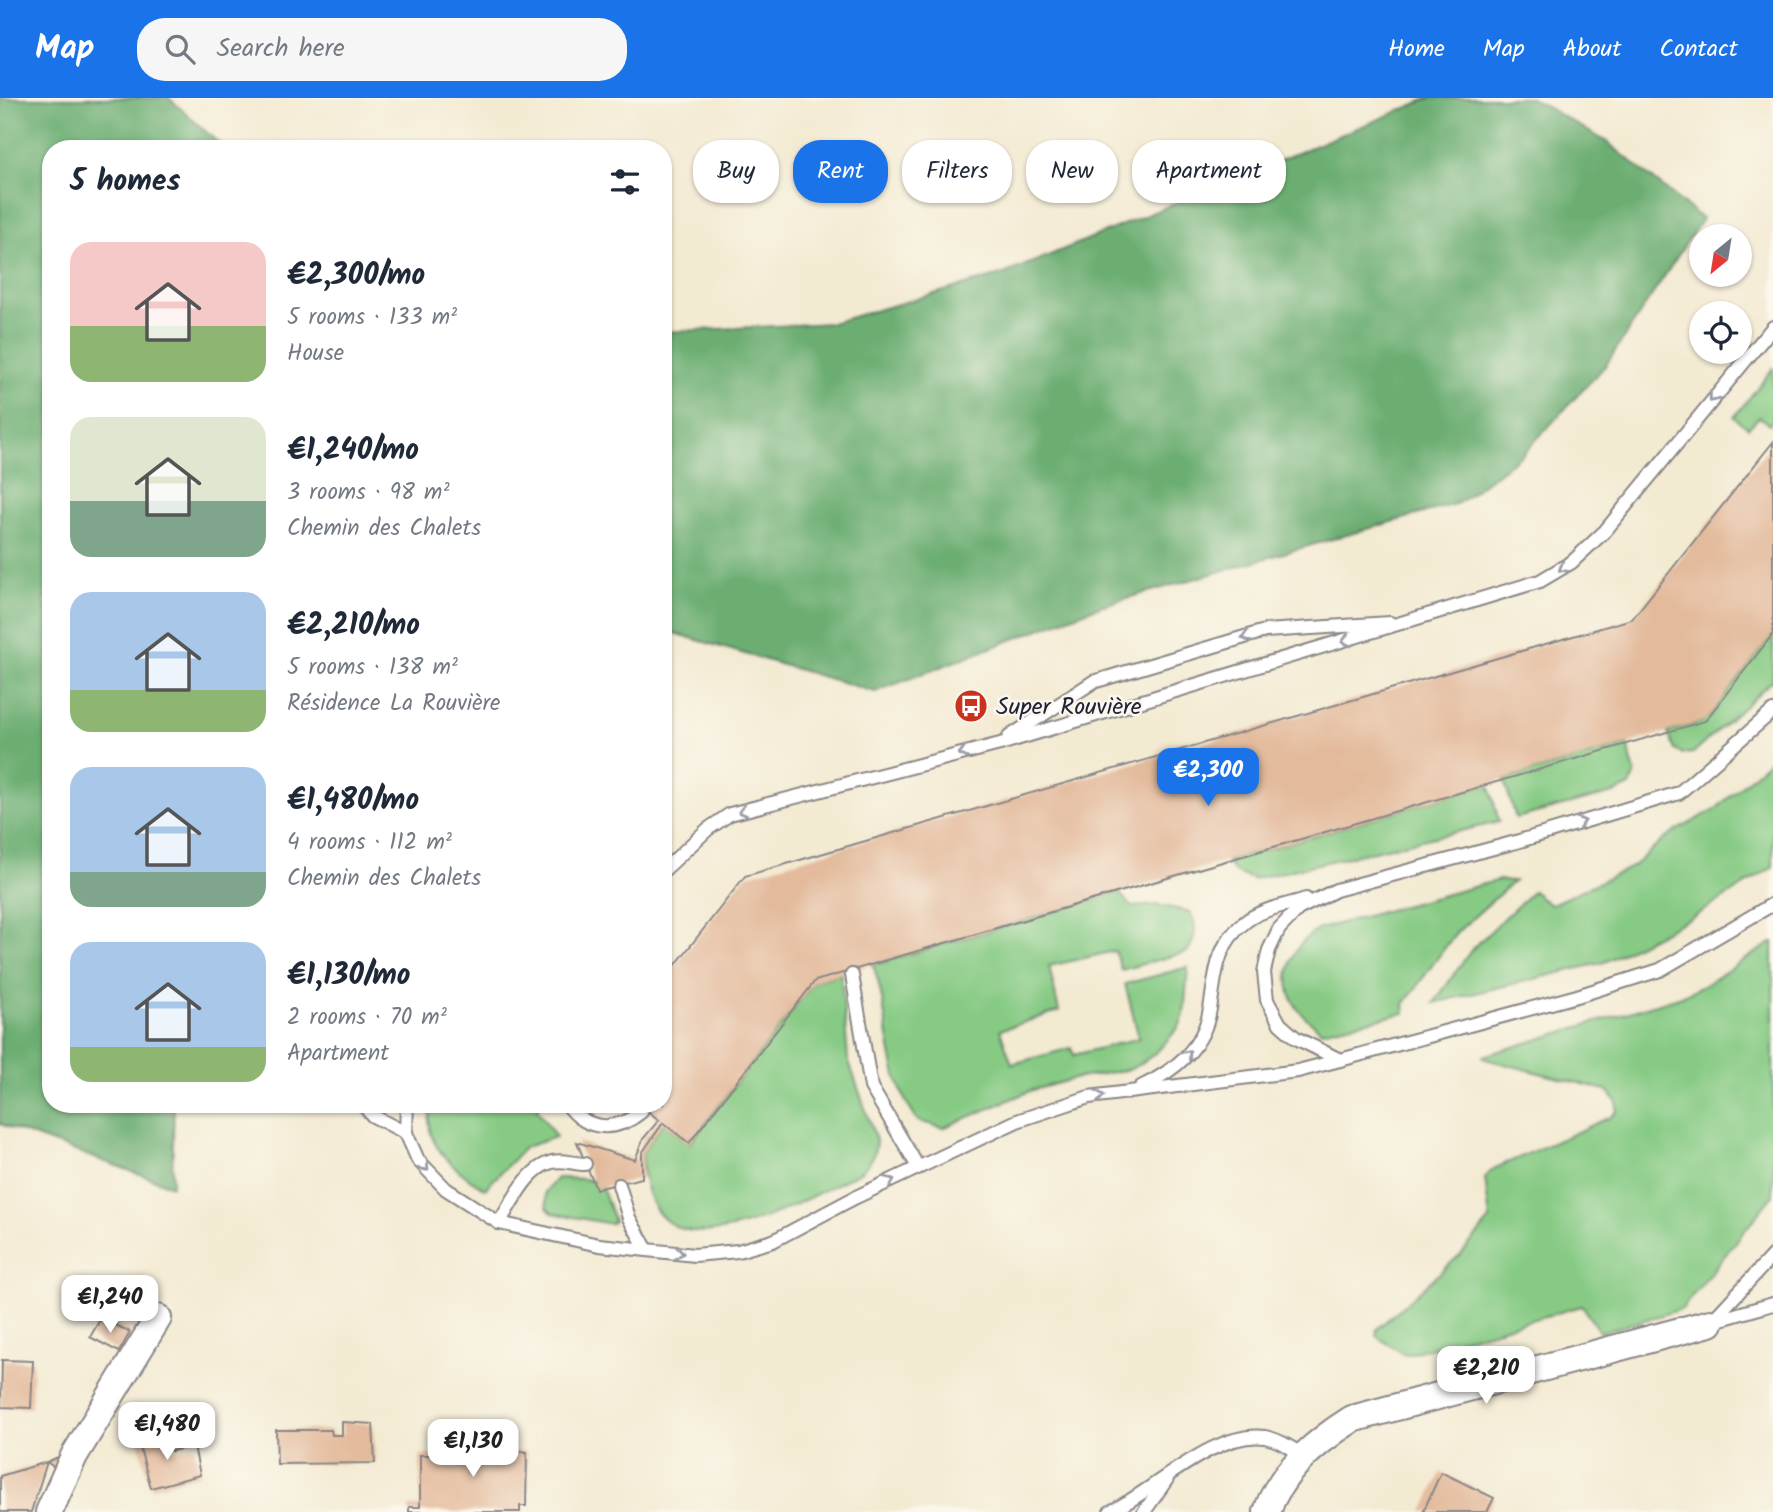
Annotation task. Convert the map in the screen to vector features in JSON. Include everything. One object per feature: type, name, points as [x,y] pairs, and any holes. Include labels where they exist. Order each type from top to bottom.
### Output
[{"type":"street","points":[[49,1512],[74,1456],[158,1318]]},
{"type":"street","points":[[1267,1512],[1273,1494],[1304,1455],[1327,1435],[1352,1419],[1710,1322]]},
{"type":"lane","points":[[672,862],[708,828],[730,814],[1000,744],[1412,622],[1540,581],[1572,562],[1605,531],[1773,327]]},
{"type":"lane","points":[[1000,744],[1068,696],[1093,682],[1265,631],[1412,622]]},
{"type":"lane","points":[[1131,1091],[1161,1077],[1188,1057],[1210,1012],[1219,955],[1230,937],[1247,920],[1336,890],[1679,793],[1773,711]]},
{"type":"lane","points":[[1336,890],[1298,909],[1279,929],[1269,950],[1264,972],[1267,1000],[1280,1024],[1296,1038],[1340,1060]]},
{"type":"lane","points":[[407,1113],[406,1133],[418,1160],[446,1189],[499,1223],[599,1245],[695,1255],[738,1251],[774,1241],[918,1167],[1017,1121],[1089,1097],[1298,1071],[1577,996],[1660,970],[1773,904]]},
{"type":"lane","points":[[852,975],[871,1087],[918,1167]]},
{"type":"lane","points":[[370,1113],[406,1133]]},
{"type":"lane","points":[[576,1113],[586,1122],[598,1127],[629,1122],[640,1113]]},
{"type":"lane","points":[[499,1223],[528,1179],[541,1167],[562,1161],[585,1164]]},
{"type":"lane","points":[[619,1185],[629,1218],[648,1250]]},
{"type":"lane","points":[[1710,1322],[1773,1255]]},
{"type":"lane","points":[[1755,1275],[1773,1262]]},
{"type":"lane","points":[[1747,1311],[1773,1298]]},
{"type":"lane","points":[[1710,1322],[1773,1304]]},
{"type":"lane","points":[[1110,1512],[1171,1473],[1237,1439],[1263,1437],[1282,1442],[1304,1455]]},
{"type":"lane","points":[[1144,1512],[1171,1473]]},
{"type":"green space","points":[[0,98],[169,98],[215,140],[42,140],[42,1113],[174,1113],[172,1186],[0,1124]]},
{"type":"green space","points":[[1430,98],[1531,98],[1607,142],[1702,219],[1699,224],[1689,224],[1689,239],[1606,365],[1523,454],[1458,503],[1100,606],[875,692],[672,633],[672,332],[831,323],[1004,274],[1176,203],[1286,203],[1286,157]]},
{"type":"green space","points":[[1773,368],[1773,420],[1769,424],[1759,417],[1748,428],[1734,417]]},
{"type":"green space","points":[[1773,634],[1773,680],[1693,753],[1683,754],[1675,750],[1668,732],[1705,721]]},
{"type":"green space","points":[[1627,744],[1635,773],[1630,786],[1617,792],[1516,818],[1504,780]]},
{"type":"green space","points":[[1773,757],[1773,867],[1698,914],[1605,962],[1434,1003],[1472,949],[1533,891],[1550,905],[1632,867],[1669,835],[1717,808]]},
{"type":"green space","points":[[1489,784],[1499,822],[1253,879],[1237,873],[1227,861]]},
{"type":"green space","points":[[1499,880],[1514,881],[1455,934],[1404,1004],[1405,1013],[1321,1031],[1297,1008],[1289,985],[1291,963],[1302,943],[1319,929]]},
{"type":"green space","points":[[1119,892],[1131,907],[1158,905],[1190,912],[1195,927],[1187,952],[1121,970],[1115,951],[1049,966],[1059,1011],[1000,1030],[1012,1064],[1071,1048],[1074,1055],[1139,1038],[1125,984],[1188,967],[1184,1015],[1179,1027],[1155,1054],[1131,1069],[1073,1079],[1030,1091],[943,1128],[918,1121],[907,1103],[893,1065],[873,965]]},
{"type":"green space","points":[[1773,942],[1773,1195],[1682,1309],[1600,1333],[1582,1306],[1405,1355],[1376,1336],[1377,1329],[1461,1254],[1490,1220],[1485,1178],[1491,1170],[1611,1117],[1617,1111],[1617,1101],[1606,1090],[1485,1059],[1483,1056],[1676,998],[1701,987]]},
{"type":"green space","points":[[841,974],[848,1059],[876,1140],[870,1161],[860,1172],[762,1219],[726,1229],[694,1231],[667,1222],[649,1197],[642,1153],[663,1123],[690,1143],[815,981]]},
{"type":"green space","points":[[431,1113],[540,1113],[556,1137],[525,1147],[485,1189],[463,1174],[442,1154],[430,1130]]},
{"type":"green space","points":[[557,1178],[584,1179],[598,1184],[606,1197],[614,1221],[611,1224],[552,1213],[547,1208],[545,1192]]},
{"type":"building","points":[[1773,442],[1773,634],[1705,721],[815,981],[689,1143],[663,1123],[642,1153],[642,1178],[596,1189],[577,1142],[635,1160],[643,1139],[659,1120],[650,1113],[672,1113],[672,969],[745,876],[1632,619]]},
{"type":"building","points":[[101,1318],[130,1332],[119,1352],[90,1337]]},
{"type":"building","points":[[2,1360],[33,1361],[31,1408],[1,1407]]},
{"type":"building","points":[[342,1422],[373,1424],[375,1463],[277,1464],[276,1430],[331,1430],[332,1435],[342,1435]]},
{"type":"building","points":[[166,1434],[171,1451],[194,1446],[200,1475],[151,1488],[138,1441]]},
{"type":"building","points":[[455,1437],[490,1438],[490,1448],[527,1452],[526,1506],[520,1506],[520,1512],[409,1512],[409,1507],[420,1507],[420,1455],[455,1455]]},
{"type":"building","points":[[60,1456],[60,1472],[47,1462]]},
{"type":"building","points":[[47,1462],[31,1512],[0,1512],[0,1476]]},
{"type":"building","points":[[1441,1472],[1494,1498],[1487,1512],[1423,1512]]},
{"type":"place","name":"Super Rouvière","points":[[971,706]]}]
